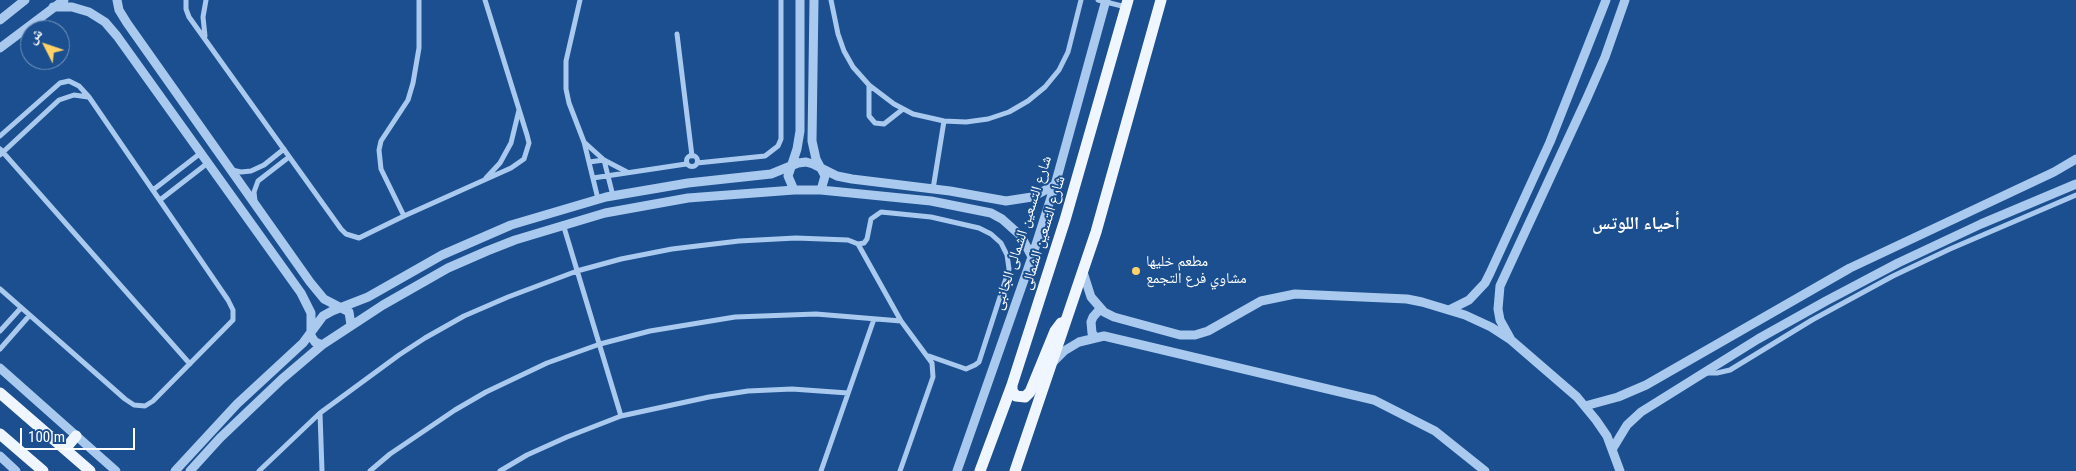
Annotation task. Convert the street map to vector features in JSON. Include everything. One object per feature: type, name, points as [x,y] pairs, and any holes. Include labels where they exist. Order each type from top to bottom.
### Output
[{"type":"main road","points":[[1015,471],[1099,223],[1161,0]]},
{"type":"main road","name":"شارع التسعين الشمالى","points":[[980,471],[1012,384],[1065,220],[1127,3]]},
{"type":"main road","points":[[1012,384],[1012,391],[1016,396],[1025,397],[1030,392],[1055,331],[1068,318]]},
{"type":"main road","points":[[0,392],[90,471]]},
{"type":"main road","points":[[0,434],[43,471]]},
{"type":"main road","points":[[65,449],[76,436]]},
{"type":"street","points":[[0,20],[25,0]]},
{"type":"street","points":[[0,48],[64,0]]},
{"type":"street","points":[[117,0],[119,10],[127,23],[318,293],[324,299],[349,312],[352,325]]},
{"type":"street","points":[[186,0],[186,9],[205,39],[341,229],[346,234],[359,238],[518,164],[528,151],[527,135],[485,0]]},
{"type":"street","points":[[205,39],[203,17],[206,0]]},
{"type":"street","points":[[404,216],[381,169],[379,150],[381,141],[408,100],[413,83],[419,48],[419,0]]},
{"type":"street","points":[[580,0],[569,47],[566,75],[569,103],[584,142],[598,199]]},
{"type":"street","points":[[593,178],[686,164],[692,167],[697,163],[765,156],[778,146],[781,138],[781,0]]},
{"type":"street","points":[[794,190],[789,181],[790,166],[797,150],[800,131],[800,0]]},
{"type":"street","points":[[814,0],[812,141],[813,150],[825,176],[821,190]]},
{"type":"street","points":[[831,0],[838,34],[844,50],[853,67],[869,85],[885,99],[921,116],[944,121],[966,122],[988,119],[1002,114],[1028,101],[1045,87],[1059,70],[1068,52],[1081,0]]},
{"type":"street","points":[[1449,310],[1469,300],[1481,288],[1490,273],[1550,142],[1606,0]]},
{"type":"street","points":[[1511,340],[1500,320],[1498,303],[1500,286],[1588,98],[1625,0]]},
{"type":"street","points":[[1104,1],[1127,3]]},
{"type":"street","name":"شارع التسعين الشمالى الجانبى","points":[[956,471],[1032,257],[1055,185],[1104,1]]},
{"type":"street","points":[[53,8],[72,7],[89,12],[105,22],[117,36],[202,152],[301,293],[311,313],[312,340],[322,345]]},
{"type":"street","points":[[677,34],[692,156],[695,157],[697,163]]},
{"type":"street","points":[[0,136],[60,82],[69,81],[79,86],[89,97],[154,190],[228,300],[234,310],[233,320],[228,328],[153,401],[145,406],[134,405],[20,309],[0,289]]},
{"type":"street","points":[[869,85],[868,111],[869,116],[875,123],[884,124],[903,109]]},
{"type":"street","points":[[51,91],[59,100]]},
{"type":"street","points":[[89,97],[74,95],[59,100],[1,152],[190,364]]},
{"type":"street","points":[[483,181],[500,163],[512,143],[519,107]]},
{"type":"street","points":[[933,189],[944,121]]},
{"type":"street","points":[[584,142],[604,160],[627,172]]},
{"type":"street","points":[[231,170],[251,171],[264,165],[284,149]]},
{"type":"street","points":[[154,190],[202,152]]},
{"type":"street","points":[[686,164],[686,160],[692,156]]},
{"type":"street","points":[[255,204],[254,192],[258,181],[289,157]]},
{"type":"street","points":[[1585,406],[1618,397],[1646,385],[1850,268],[2054,172],[2076,159]]},
{"type":"street","points":[[589,162],[604,160]]},
{"type":"street","points":[[604,160],[613,196]]},
{"type":"street","points":[[160,200],[208,162]]},
{"type":"street","points":[[180,469],[237,404],[292,354],[323,316],[368,297],[434,259],[510,225],[598,199],[688,183],[771,174],[806,162],[838,176],[852,179],[933,189],[993,200],[1020,200],[1055,185]]},
{"type":"street","points":[[1613,448],[1628,425],[1641,412],[1826,301],[1898,263],[1981,224],[2076,184]]},
{"type":"street","points":[[190,471],[220,438],[282,379],[322,345],[352,325],[448,268],[516,240],[605,212],[688,198],[794,190],[821,190],[931,201],[991,213],[1012,226],[1021,236],[1032,257]]},
{"type":"street","points":[[1704,373],[1730,370],[1812,320],[1893,276],[1950,249],[2076,195]]},
{"type":"street","points":[[991,213],[993,200]]},
{"type":"street","points":[[259,471],[320,414],[405,351],[464,316],[508,297],[577,271],[672,248],[739,241],[796,238],[848,240],[858,244],[864,243],[867,239],[871,219],[881,212],[931,217],[979,228],[991,234],[1001,243],[1007,255],[1009,269],[979,362],[966,369],[929,356]]},
{"type":"street","points":[[563,224],[621,416]]},
{"type":"street","points":[[858,244],[901,321],[929,356],[932,363],[933,377],[900,471]]},
{"type":"street","points":[[1083,272],[1091,297],[1100,309],[1114,317],[1172,334],[1188,336],[1208,331],[1261,301],[1295,294],[1407,299],[1449,310],[1478,321],[1511,340],[1585,406],[1601,426],[1613,448],[1620,471]]},
{"type":"street","points":[[0,331],[20,309]]},
{"type":"street","points":[[1095,337],[1092,333],[1091,322],[1096,312],[1100,309]]},
{"type":"street","points":[[370,471],[385,458],[455,410],[486,392],[547,363],[600,344],[650,330],[735,317],[816,314],[901,321]]},
{"type":"street","points":[[0,349],[29,316]]},
{"type":"street","points":[[821,471],[874,319]]},
{"type":"street","points":[[1052,364],[1071,346],[1095,337],[1117,338],[1374,400],[1435,431],[1485,471]]},
{"type":"street","points":[[0,368],[116,471]]},
{"type":"street","points":[[500,471],[527,455],[566,437],[621,416],[709,397],[748,391],[792,389],[848,392]]},
{"type":"street","points":[[320,414],[322,471]]},
{"type":"street","points":[[0,456],[16,471]]},
{"type":"place","name":"مطعم خليها مشاوي فرع التجمع","points":[[1136,271]]},
{"type":"district","name":"أحياء اللوتس","points":[[1636,224]]}]
